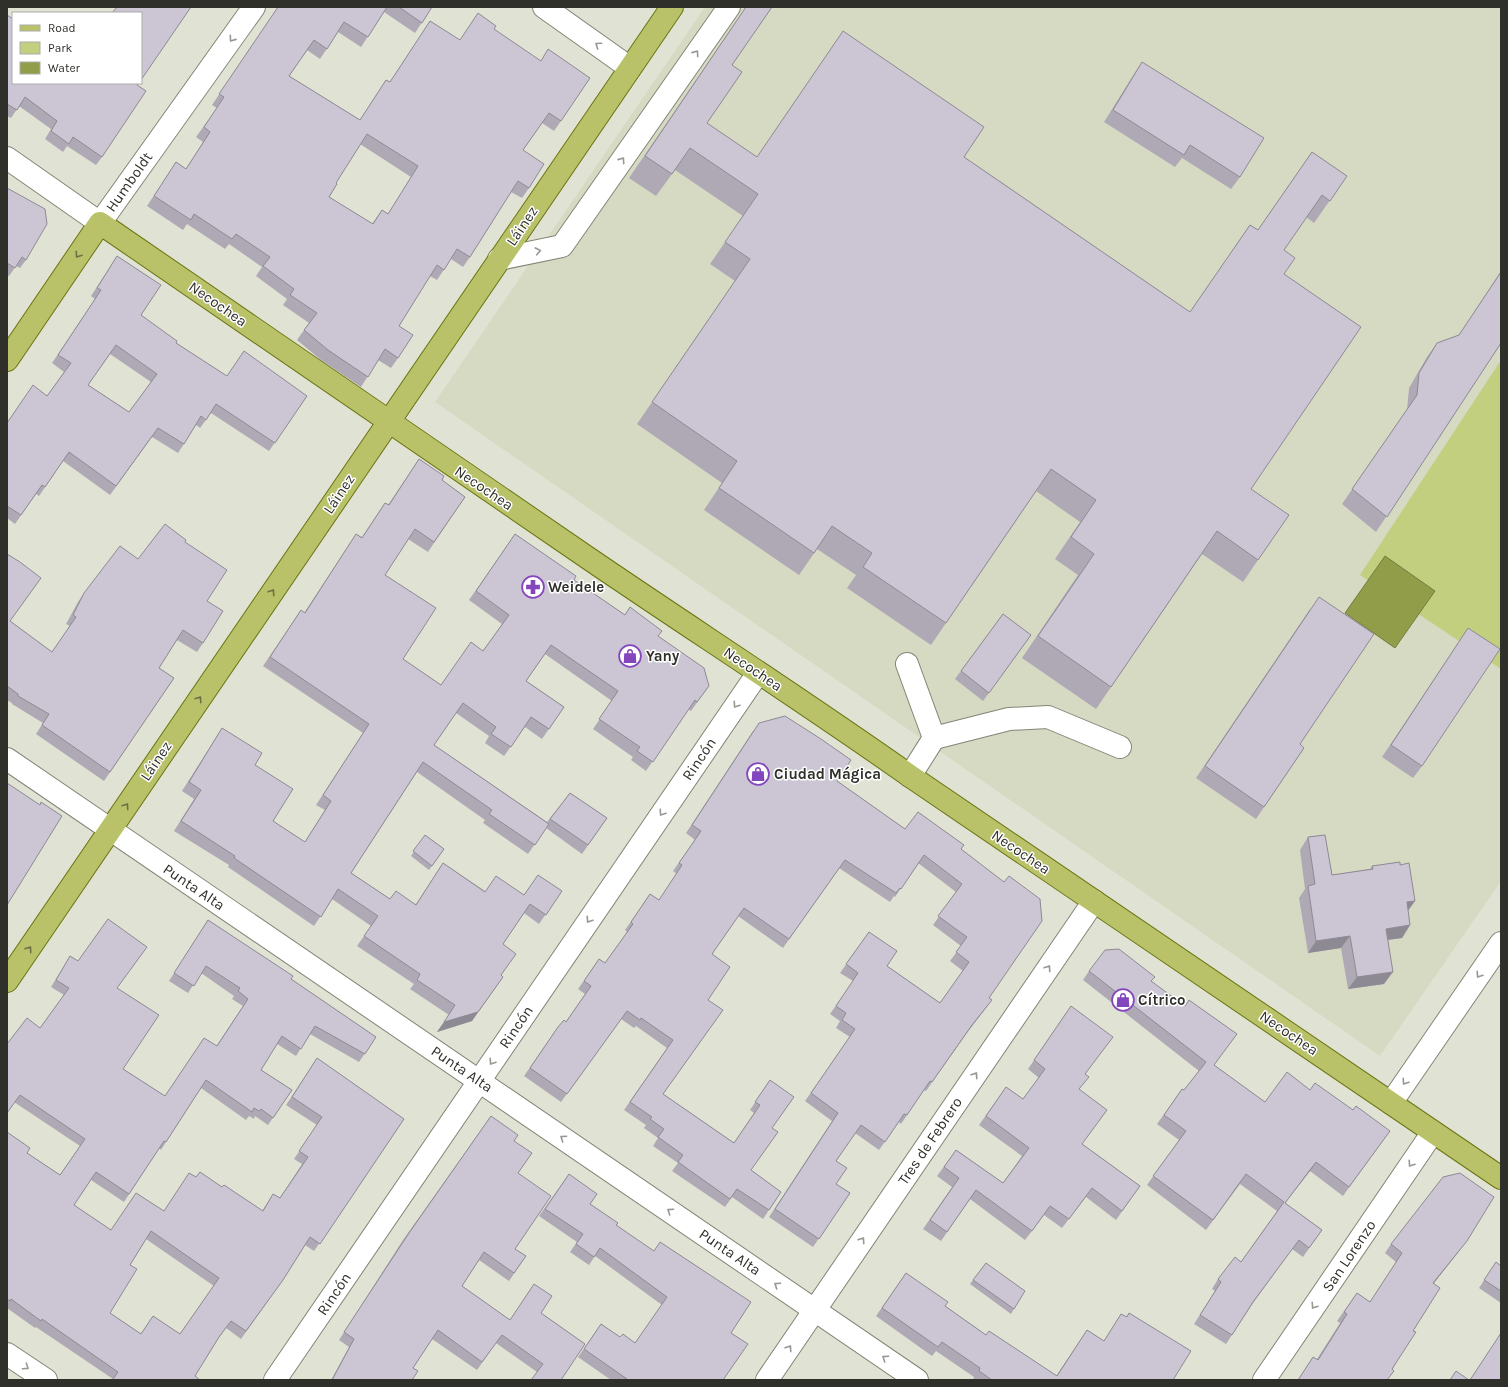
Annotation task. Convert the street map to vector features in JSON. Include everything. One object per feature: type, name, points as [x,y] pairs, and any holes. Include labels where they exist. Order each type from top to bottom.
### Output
[{"type":"main road","name":"Láinez","points":[[7,981],[672,7]]},
{"type":"main road","name":"Humboldt","points":[[7,360],[100,223]]},
{"type":"main road","name":"Necochea","points":[[100,223],[388,422],[758,673],[836,724],[910,776],[1501,1178]]},
{"type":"street","name":"Humboldt","points":[[100,223],[254,7]]},
{"type":"street","points":[[544,7],[630,68]]},
{"type":"street","points":[[499,259],[562,246],[729,7]]},
{"type":"street","name":"Necochea","points":[[7,158],[100,223]]},
{"type":"street","points":[[907,664],[934,738]]},
{"type":"street","name":"Rincón","points":[[275,1380],[758,673]]},
{"type":"street","points":[[910,776],[934,738],[1008,719],[1048,717],[1120,747]]},
{"type":"street","name":"Punta Alta","points":[[7,759],[917,1380]]},
{"type":"street","name":"Tres de Febrero","points":[[767,1380],[1094,901]]},
{"type":"street","points":[[1391,1103],[1501,943]]},
{"type":"street","name":"San Lorenzo","points":[[1264,1380],[1433,1132]]},
{"type":"street","points":[[7,1354],[46,1380]]},
{"type":"shaded area","points":[[705,7],[1501,7],[1501,881],[1380,1056],[435,402]]},
{"type":"green space","points":[[1501,360],[1501,669],[1360,575]]},
{"type":"water","points":[[1385,556],[1435,591],[1395,648],[1345,613]]},
{"type":"building","points":[[117,7],[191,7],[142,79],[142,12],[113,12]]},
{"type":"building","points":[[278,7],[387,7],[368,37],[344,22],[327,49],[314,40],[289,76],[360,120],[386,80],[390,82],[430,21],[460,40],[478,13],[496,26],[494,29],[541,61],[548,49],[590,78],[561,121],[549,113],[523,150],[544,164],[529,188],[518,181],[470,257],[457,249],[444,270],[437,265],[399,326],[413,335],[398,358],[385,349],[368,377],[328,350],[304,330],[317,313],[290,295],[294,289],[263,266],[270,257],[236,234],[232,239],[194,214],[191,220],[154,196],[176,162],[186,169],[210,132],[204,127],[224,97],[219,94]],"holes":[[[367,134],[418,166],[388,214],[382,210],[373,224],[329,197],[337,184],[336,183]]]},
{"type":"building","points":[[399,7],[432,7],[422,23]]},
{"type":"building","points":[[746,7],[772,7],[732,65],[742,72],[707,123],[757,157],[843,31],[984,127],[964,157],[1190,312],[1250,225],[1258,230],[1312,152],[1347,176],[1330,201],[1322,195],[1284,250],[1295,258],[1284,274],[1361,327],[1251,489],[1289,515],[1258,560],[1217,531],[1111,687],[1038,636],[1094,554],[1071,537],[1096,500],[1051,469],[946,623],[863,567],[872,553],[832,526],[814,553],[719,488],[737,461],[652,402],[750,259],[725,242],[758,194],[690,148],[672,174],[645,156]]},
{"type":"building","points":[[7,15],[12,18],[12,84],[138,84],[137,85],[146,91],[102,157],[73,137],[69,144],[51,131],[57,121],[25,97],[17,110],[7,104]]},
{"type":"building","points":[[1142,62],[1264,138],[1240,177],[1190,145],[1184,155],[1113,110]]},
{"type":"building","points":[[7,188],[45,209],[47,224],[26,260],[22,257],[15,268],[7,263]]},
{"type":"building","points":[[117,256],[161,285],[141,315],[177,341],[176,343],[227,376],[244,351],[307,396],[275,443],[216,404],[206,420],[201,416],[184,444],[158,428],[116,486],[69,452],[45,487],[42,485],[21,515],[7,506],[7,423],[33,385],[47,396],[71,363],[58,355],[101,290],[97,288]],"holes":[[[116,345],[157,374],[129,412],[88,385]]]},
{"type":"building","points":[[1501,272],[1501,343],[1387,517],[1352,489],[1417,395],[1419,373],[1437,343],[1459,335]]},
{"type":"building","points":[[419,459],[444,476],[442,480],[465,497],[434,542],[415,529],[385,575],[436,608],[403,659],[441,685],[471,642],[483,651],[509,615],[476,591],[515,534],[576,576],[574,580],[625,615],[630,607],[662,631],[658,636],[704,668],[709,686],[697,702],[695,700],[653,762],[637,751],[640,747],[599,719],[618,691],[551,645],[526,681],[564,707],[549,729],[531,717],[511,747],[491,734],[496,727],[463,703],[434,745],[549,824],[535,845],[489,814],[492,810],[423,762],[351,873],[390,899],[396,891],[416,905],[443,863],[485,892],[496,876],[524,895],[538,875],[562,891],[546,915],[530,904],[503,944],[516,954],[501,975],[503,977],[478,1012],[444,1022],[455,1005],[417,980],[420,974],[364,936],[378,916],[338,889],[321,917],[234,858],[235,856],[181,821],[201,790],[189,782],[222,728],[262,753],[255,765],[293,789],[273,821],[305,842],[331,801],[323,795],[369,724],[270,657],[301,610],[305,613],[356,534],[362,538],[385,503],[389,505]]},
{"type":"building","points":[[165,524],[186,540],[185,542],[227,570],[207,601],[223,611],[203,643],[183,630],[159,668],[174,678],[110,772],[42,725],[49,714],[18,696],[18,694],[7,686],[7,554],[41,578],[10,621],[52,652],[76,617],[73,615],[84,593],[120,546],[138,559]]},
{"type":"building","points":[[1319,597],[1374,634],[1300,744],[1304,748],[1264,807],[1205,766]]},
{"type":"building","points":[[1003,614],[1031,635],[989,693],[961,671]]},
{"type":"building","points":[[1468,628],[1500,649],[1422,766],[1391,745]]},
{"type":"building","points":[[785,716],[851,760],[837,781],[905,829],[918,812],[964,845],[961,849],[1004,882],[1009,876],[1040,899],[1042,921],[989,998],[992,1000],[972,1025],[932,1082],[930,1081],[907,1115],[904,1114],[885,1142],[861,1125],[836,1161],[847,1168],[836,1184],[850,1193],[819,1239],[775,1209],[838,1113],[811,1093],[855,1029],[842,1020],[846,1013],[836,1006],[858,973],[846,964],[869,932],[897,951],[887,966],[940,1003],[969,962],[956,952],[967,937],[938,916],[962,884],[924,855],[901,889],[900,888],[896,893],[845,860],[789,939],[744,908],[712,954],[730,967],[708,1000],[723,1010],[663,1094],[734,1143],[760,1105],[755,1102],[770,1080],[794,1097],[772,1128],[778,1132],[751,1170],[781,1192],[769,1210],[737,1189],[730,1199],[678,1162],[683,1155],[658,1137],[664,1129],[650,1119],[652,1117],[630,1102],[673,1040],[641,1018],[640,1020],[627,1011],[567,1094],[530,1068],[558,1027],[564,1020],[566,1022],[591,986],[584,981],[599,959],[605,963],[633,924],[631,922],[650,894],[659,900],[682,865],[679,863],[701,831],[692,825],[759,723]]},
{"type":"building","points":[[7,783],[40,805],[41,802],[62,816],[7,905]]},
{"type":"building","points":[[570,793],[607,818],[588,845],[550,819]]},
{"type":"building","points":[[425,835],[444,849],[432,866],[413,851]]},
{"type":"building","points":[[1325,835],[1332,875],[1373,869],[1372,866],[1400,862],[1400,865],[1409,863],[1415,901],[1407,902],[1410,925],[1386,929],[1393,972],[1357,977],[1350,936],[1316,941],[1308,886],[1315,884],[1308,837]]},
{"type":"building","points":[[108,919],[147,947],[117,988],[159,1015],[123,1069],[165,1096],[204,1038],[217,1046],[248,999],[238,991],[240,988],[206,966],[194,986],[174,973],[208,920],[293,976],[291,979],[376,1037],[365,1054],[315,1026],[301,1049],[282,1036],[261,1070],[292,1090],[273,1118],[261,1109],[259,1111],[254,1108],[252,1112],[206,1080],[166,1142],[164,1141],[129,1194],[96,1172],[74,1205],[111,1230],[136,1193],[164,1211],[189,1173],[196,1177],[200,1172],[222,1187],[224,1185],[263,1211],[273,1194],[280,1198],[308,1157],[299,1151],[322,1117],[292,1097],[317,1058],[404,1119],[320,1244],[310,1237],[283,1280],[246,1331],[231,1321],[219,1337],[195,1376],[200,1380],[114,1380],[113,1379],[118,1372],[42,1319],[41,1321],[11,1299],[10,1301],[7,1299],[7,1132],[30,1148],[27,1153],[60,1175],[85,1139],[20,1095],[7,1113],[7,1044],[27,1018],[40,1028],[69,988],[56,980],[70,956],[78,961]],"holes":[[[151,1231],[219,1278],[180,1334],[153,1316],[141,1334],[110,1313],[137,1269],[130,1265]]]},
{"type":"building","points":[[1119,949],[1155,977],[1151,981],[1185,1006],[1189,1000],[1237,1034],[1214,1065],[1265,1102],[1287,1072],[1310,1090],[1315,1083],[1353,1110],[1356,1106],[1390,1131],[1349,1187],[1316,1162],[1285,1203],[1322,1230],[1309,1248],[1299,1240],[1253,1302],[1232,1335],[1200,1315],[1221,1282],[1218,1279],[1235,1257],[1241,1262],[1284,1202],[1246,1174],[1213,1220],[1153,1176],[1186,1131],[1164,1115],[1182,1089],[1184,1090],[1206,1062],[1089,971],[1105,950]]},
{"type":"building","points":[[1071,1006],[1113,1037],[1085,1074],[1089,1077],[1079,1089],[1107,1110],[1082,1144],[1140,1186],[1122,1211],[1092,1188],[1069,1219],[1050,1206],[1032,1231],[976,1190],[947,1232],[930,1220],[959,1178],[944,1167],[956,1150],[1003,1183],[1029,1148],[986,1116],[1006,1087],[1023,1099],[1045,1069],[1034,1060]]},
{"type":"building","points":[[491,1116],[518,1135],[514,1141],[532,1153],[518,1173],[551,1196],[515,1249],[526,1256],[514,1273],[484,1252],[462,1286],[510,1320],[534,1284],[552,1296],[541,1313],[585,1344],[561,1380],[531,1380],[543,1364],[502,1335],[482,1362],[438,1330],[413,1368],[418,1371],[412,1380],[332,1380],[354,1339],[344,1332],[409,1233]]},
{"type":"building","points":[[1460,1173],[1494,1197],[1467,1241],[1433,1283],[1440,1288],[1413,1331],[1416,1332],[1392,1369],[1394,1371],[1387,1380],[1298,1380],[1313,1357],[1318,1360],[1347,1314],[1344,1312],[1357,1293],[1370,1302],[1402,1253],[1391,1244],[1443,1177]]},
{"type":"building","points":[[569,1174],[597,1194],[590,1204],[618,1223],[616,1225],[654,1251],[660,1242],[751,1302],[731,1333],[748,1344],[723,1380],[626,1380],[627,1379],[584,1349],[601,1324],[620,1337],[623,1334],[635,1343],[667,1297],[600,1248],[594,1257],[576,1244],[583,1234],[545,1209]]},
{"type":"building","points":[[1496,1262],[1501,1266],[1501,1291],[1484,1280]]},
{"type":"building","points":[[986,1263],[1025,1291],[1014,1309],[973,1280]]},
{"type":"building","points":[[906,1273],[948,1302],[945,1306],[986,1335],[989,1331],[1057,1376],[1087,1330],[1104,1341],[1121,1314],[1127,1317],[1129,1313],[1191,1351],[1173,1380],[992,1380],[979,1371],[980,1368],[942,1342],[938,1347],[882,1308]]},
{"type":"building","points":[[1501,1333],[1501,1380],[1470,1380]]},
{"type":"building","points":[[1456,1371],[1469,1380],[1450,1380]]},
{"type":"place","name":"Weidele","points":[[533,587]]},
{"type":"place","name":"Yany","points":[[630,656]]},
{"type":"place","name":"Ciudad Mágica","points":[[758,774]]},
{"type":"place","name":"Cítrico","points":[[1123,1000]]}]
